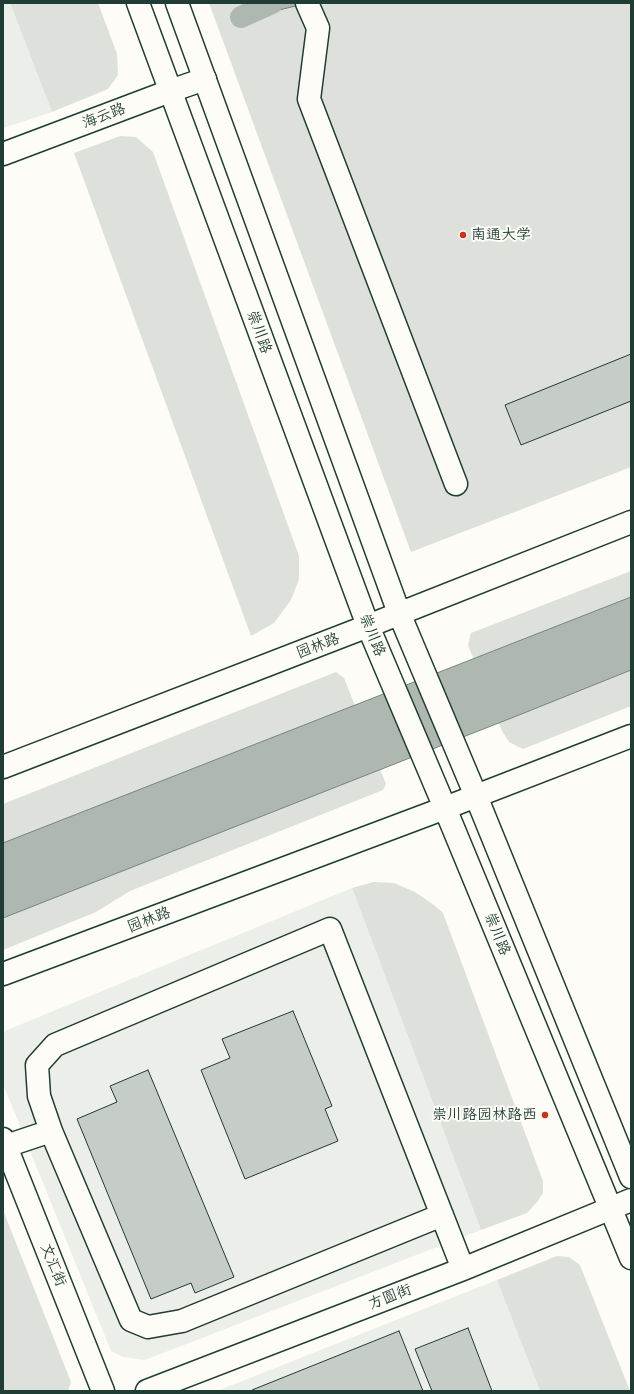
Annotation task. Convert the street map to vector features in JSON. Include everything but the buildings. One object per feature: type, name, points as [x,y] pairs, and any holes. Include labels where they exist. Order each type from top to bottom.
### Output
[{"type":"main road","name":"崇川路","points":[[138,3],[368,626],[631,1258]]},
{"type":"main road","points":[[177,3],[183,23],[205,79],[399,613],[476,796],[631,1177]]},
{"type":"main road","points":[[308,6],[318,28],[309,99],[456,484]]},
{"type":"main road","name":"海云路","points":[[3,154],[205,79]]},
{"type":"main road","name":"园林路","points":[[3,767],[368,626],[631,522]]},
{"type":"main road","name":"园林路","points":[[3,974],[445,808],[631,736]]},
{"type":"main road","points":[[442,1215],[182,1321],[148,1327],[131,1320],[51,1130],[39,1096],[37,1065],[55,1045],[330,929],[464,1269]]},
{"type":"main road","points":[[5,1143],[51,1130]]},
{"type":"main road","name":"文汇街","points":[[5,1143],[103,1391]]},
{"type":"main road","name":"方圆街","points":[[147,1391],[464,1269],[631,1200]]},
{"type":"shaded area","points":[[3,3],[10,3],[52,112],[3,128]]},
{"type":"shaded area","points":[[10,3],[98,3],[117,54],[118,75],[108,89],[52,112]]},
{"type":"shaded area","name":"南通大学","points":[[209,3],[631,3],[631,467],[411,552]]},
{"type":"shaded area","points":[[248,3],[308,3],[279,10],[251,13]]},
{"type":"shaded area","points":[[120,136],[136,137],[153,152],[299,556],[299,579],[291,600],[274,623],[251,636],[74,153]]},
{"type":"shaded area","points":[[631,571],[631,706],[523,749],[509,742],[502,731],[468,645],[471,633]]},
{"type":"shaded area","points":[[631,597],[631,670],[3,918],[3,843]]},
{"type":"shaded area","points":[[336,672],[344,678],[386,784],[383,790],[130,891],[96,912],[3,950],[3,804]]},
{"type":"shaded area","points":[[374,882],[394,883],[415,892],[443,913],[543,1181],[543,1193],[527,1213],[481,1230],[352,888]]},
{"type":"shaded area","points":[[352,888],[481,1230],[145,1360],[123,1357],[111,1351],[3,1084],[3,1035],[5,1031]]},
{"type":"shaded area","points":[[3,1210],[71,1382],[68,1391],[3,1391]]},
{"type":"shaded area","points":[[557,1256],[569,1257],[580,1265],[630,1391],[540,1391],[497,1280]]},
{"type":"shaded area","points":[[497,1280],[540,1391],[217,1391]]},
{"type":"waterway","points":[[241,17],[272,3]]},
{"type":"place","name":"南通大学","points":[[463,235]]},
{"type":"place","name":"崇川路园林路西","points":[[545,1115]]}]
